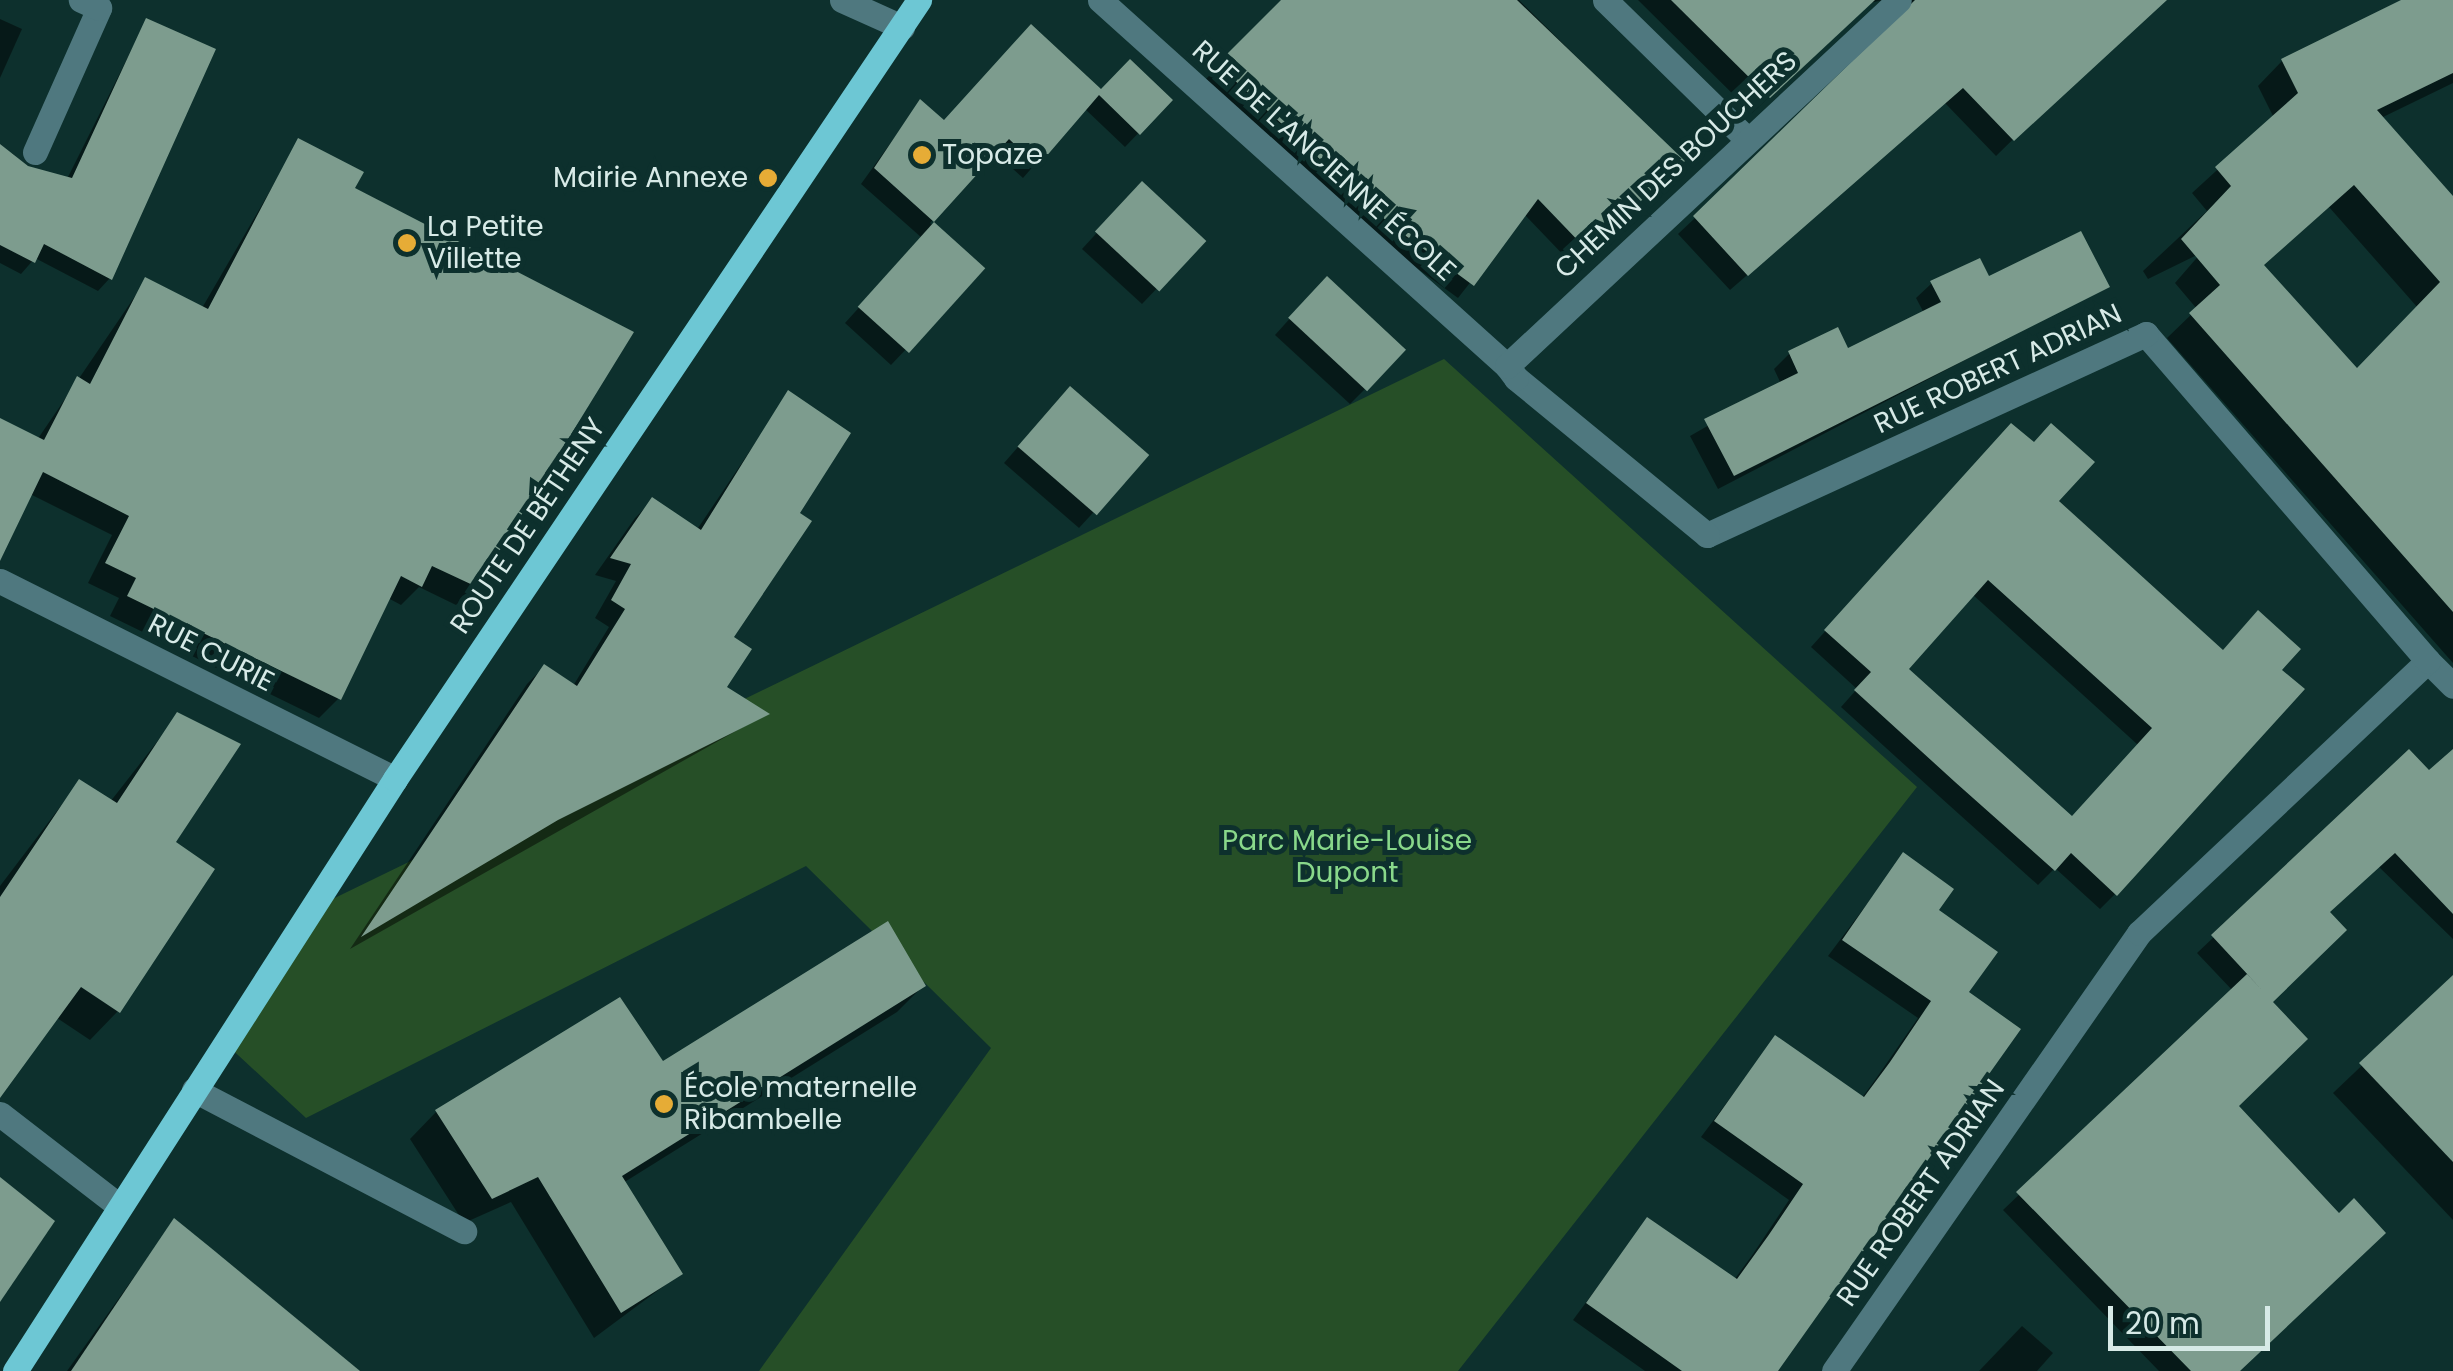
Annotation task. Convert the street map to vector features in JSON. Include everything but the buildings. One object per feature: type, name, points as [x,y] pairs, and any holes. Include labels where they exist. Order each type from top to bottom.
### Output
[{"type":"main road","name":"ROUTE DE BÉTHENY","points":[[15,1371],[396,778],[919,0]]},
{"type":"street","points":[[35,152],[99,8],[81,0]]},
{"type":"street","points":[[842,0],[902,27]]},
{"type":"street","name":"RUE DE L'ANCIENNE ÉCOLE","points":[[1100,0],[1511,372]]},
{"type":"street","points":[[1606,0],[1748,140]]},
{"type":"street","name":"CHEMIN DES BOUCHERS","points":[[1511,372],[1748,140],[1900,0]]},
{"type":"street","name":"RUE ROBERT ADRIAN","points":[[1511,372],[1707,535],[2146,334],[2453,686]]},
{"type":"street","name":"RUE CURIE","points":[[0,581],[396,778]]},
{"type":"street","name":"RUE ROBERT ADRIAN","points":[[1834,1371],[2138,933],[2428,660]]},
{"type":"street","points":[[194,1090],[464,1231]]},
{"type":"street","points":[[0,1114],[119,1206]]},
{"type":"green space","name":"Parc Marie-Louise Dupont","points":[[1444,359],[1917,787],[1458,1371],[759,1371],[991,1048],[806,866],[306,1118],[225,1043],[310,910]]},
{"type":"place","name":"Topaze","points":[[922,155]]},
{"type":"place","name":"Mairie Annexe","points":[[768,178]]},
{"type":"place","name":"La Petite Villette","points":[[407,243]]},
{"type":"place","name":"École maternelle Ribambelle","points":[[664,1104]]}]
